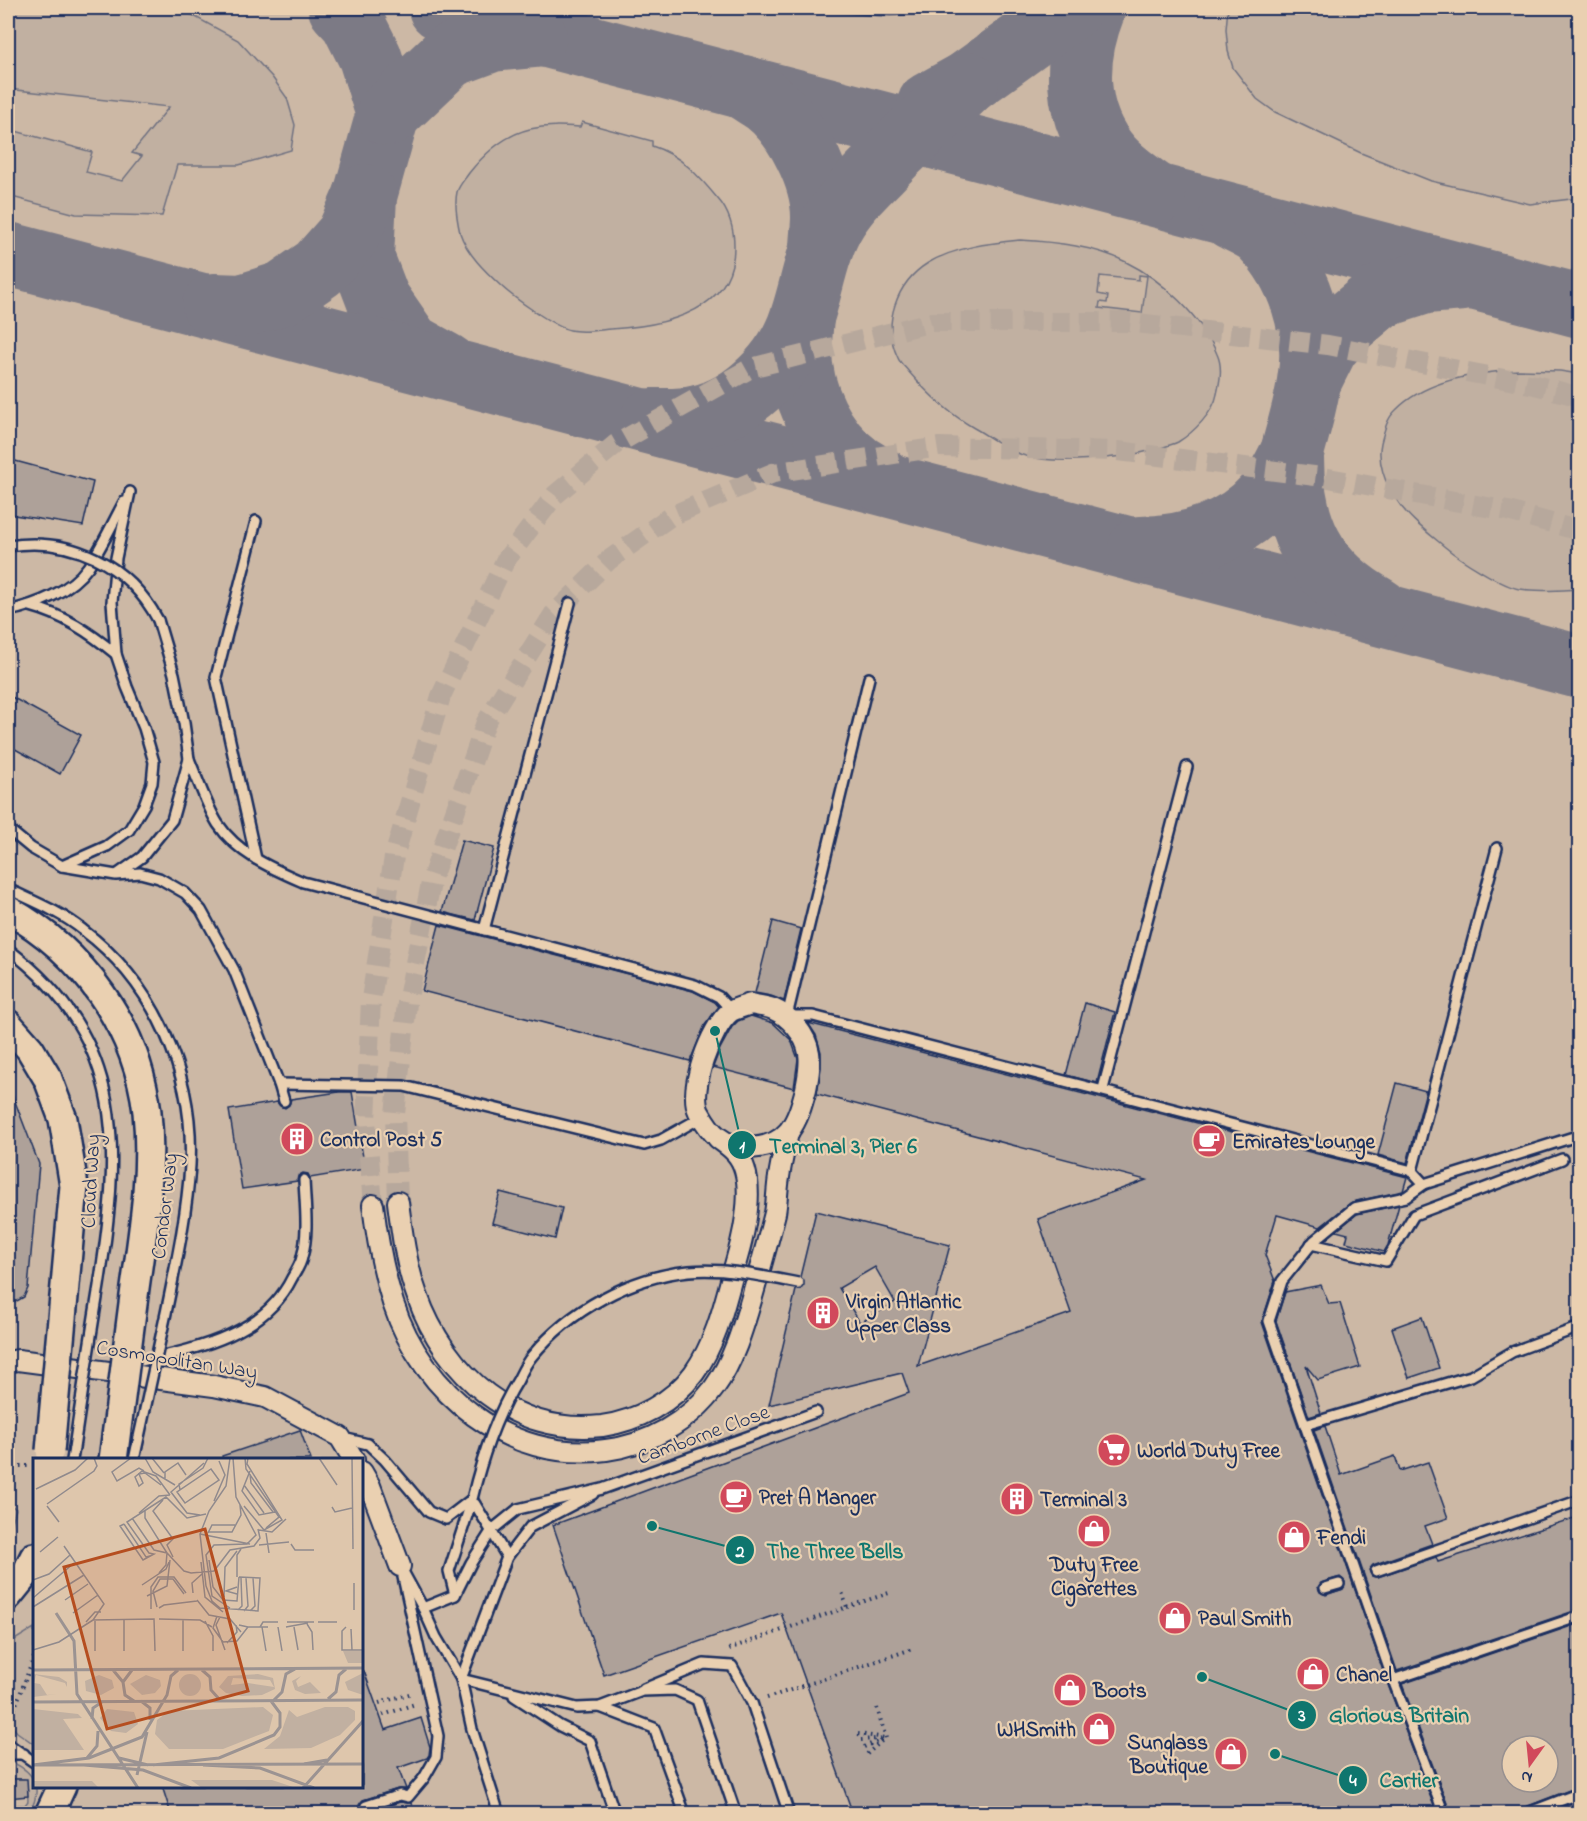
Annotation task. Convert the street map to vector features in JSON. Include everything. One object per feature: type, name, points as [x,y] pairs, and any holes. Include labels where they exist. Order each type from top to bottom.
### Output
[{"type":"street","points":[[8,910],[30,923],[61,947],[87,975],[108,1004],[129,1044],[147,1111],[145,1216],[113,1458]]},
{"type":"street","points":[[373,1205],[378,1245],[393,1304],[413,1347],[436,1379],[458,1403],[480,1420],[514,1440],[547,1449],[584,1453],[620,1448],[650,1439],[686,1417],[713,1389],[729,1363],[745,1323],[775,1211],[779,1175],[788,1133],[798,1116],[810,1072],[809,1052],[801,1033],[786,1016],[772,1008],[751,1004],[731,1010],[718,1025],[710,1040],[696,1088],[696,1107],[718,1138],[737,1154],[748,1182],[746,1219],[741,1246],[722,1315],[707,1352],[693,1374],[670,1398],[639,1416],[615,1424],[583,1428],[551,1425],[524,1417],[494,1400],[475,1384],[455,1364],[435,1335],[417,1295],[403,1241],[398,1202]]},
{"type":"street","points":[[8,1024],[30,1049],[48,1079],[63,1119],[74,1186],[50,1458]]},
{"type":"street","points":[[718,1138],[737,1146],[755,1148],[774,1143],[788,1133]]},
{"type":"street","name":"Cosmopolitan Way","points":[[8,1362],[18,1360],[214,1386],[265,1397],[340,1437]]},
{"type":"street","points":[[340,1437],[353,1458]]},
{"type":"street","points":[[363,1474],[370,1486],[400,1566]]},
{"type":"street","points":[[8,1596],[25,1575],[33,1559]]},
{"type":"street","points":[[49,1814],[61,1788]]},
{"type":"lane","points":[[8,611],[30,606],[57,592],[87,569],[130,492],[112,589],[116,654],[144,728],[154,762],[152,783],[144,805],[129,830],[107,846],[62,866]]},
{"type":"lane","points":[[256,521],[216,677],[256,859]]},
{"type":"lane","points":[[8,546],[51,544],[79,551],[106,564],[130,581],[148,601],[158,620],[174,674],[189,759],[218,824],[245,852],[303,882],[695,985],[719,997],[731,1010]]},
{"type":"lane","points":[[484,930],[570,603]]},
{"type":"lane","points":[[30,606],[49,611],[75,623],[116,654]]},
{"type":"lane","points":[[869,678],[786,1016],[813,1016],[1103,1089],[1412,1171],[1424,1184]]},
{"type":"lane","points":[[116,875],[142,857],[172,820],[189,759]]},
{"type":"lane","points":[[1103,1089],[1187,767]]},
{"type":"lane","points":[[8,829],[31,848],[62,866],[116,875],[140,873],[159,878],[185,893],[201,910],[234,970],[284,1101]]},
{"type":"lane","points":[[1412,1171],[1497,848]]},
{"type":"lane","name":"Condor Way","points":[[8,889],[44,906],[83,929],[126,969],[156,1012],[176,1058],[187,1106],[190,1163],[185,1210],[134,1458]]},
{"type":"lane","name":"Cloud Way","points":[[8,949],[29,965],[54,991],[74,1017],[100,1072],[111,1125],[113,1151],[111,1196],[72,1458]]},
{"type":"lane","points":[[279,1084],[404,1086],[644,1145],[661,1140],[702,1117]]},
{"type":"lane","points":[[1444,1814],[1393,1680],[1269,1321],[1282,1281],[1311,1244],[1354,1208],[1406,1197],[1424,1184],[1580,1135]]},
{"type":"lane","points":[[1311,1244],[1386,1262],[1414,1215],[1562,1159]]},
{"type":"lane","points":[[100,1371],[207,1346],[256,1321],[285,1293],[302,1258],[306,1223],[304,1179]]},
{"type":"lane","points":[[423,1608],[455,1595],[449,1571],[494,1424],[531,1357],[559,1328],[596,1302],[638,1282],[689,1271],[741,1272],[798,1283]]},
{"type":"lane","points":[[1305,1425],[1472,1376],[1512,1352],[1580,1328]]},
{"type":"lane","name":"Camborne Close","points":[[455,1595],[471,1563],[492,1530],[518,1509],[602,1489],[816,1412]]},
{"type":"lane","points":[[340,1437],[368,1444],[385,1460],[429,1512],[447,1519],[472,1499]]},
{"type":"lane","name":"Camborne Close","points":[[461,1679],[507,1557],[530,1527],[602,1489]]},
{"type":"lane","points":[[472,1499],[507,1557]]},
{"type":"lane","points":[[1376,1571],[1580,1500]]},
{"type":"lane","points":[[400,1566],[436,1637],[461,1679],[472,1729],[499,1814]]},
{"type":"lane","points":[[368,1814],[366,1806],[400,1795],[408,1797],[424,1778],[436,1757],[438,1737],[400,1566]]},
{"type":"lane","points":[[1325,1588],[1339,1584]]},
{"type":"lane","points":[[1393,1680],[1580,1616]]},
{"type":"lane","points":[[600,1707],[704,1664],[732,1666],[752,1703],[789,1814]]},
{"type":"lane","points":[[461,1679],[577,1708],[600,1707],[642,1691],[675,1690],[697,1700],[736,1814]]},
{"type":"lane","points":[[507,1692],[560,1726],[590,1741],[615,1814]]},
{"type":"lane","points":[[600,1707],[654,1728],[684,1814]]},
{"type":"lane","points":[[8,1744],[33,1761]]},
{"type":"lane","points":[[8,1754],[26,1755]]},
{"type":"lane","points":[[1525,1814],[1580,1793]]},
{"type":"path","points":[[8,1466],[33,1466]]},
{"type":"path","points":[[842,1592],[847,1607]]},
{"type":"path","points":[[723,1651],[892,1592]]},
{"type":"path","points":[[752,1703],[912,1649]]},
{"type":"path","points":[[8,1726],[33,1660]]},
{"type":"path","points":[[379,1703],[428,1688]]},
{"type":"path","points":[[383,1714],[430,1700]]},
{"type":"path","points":[[877,1708],[886,1738]]},
{"type":"path","points":[[858,1734],[886,1738]]},
{"type":"path","points":[[861,1740],[886,1738]]},
{"type":"path","points":[[864,1747],[886,1738]]},
{"type":"path","points":[[867,1754],[886,1738]]},
{"type":"shaded area","points":[[8,8],[1579,8],[1579,1813],[8,1814]]},
{"type":"shaded area","points":[[8,8],[179,8],[238,40],[272,77],[287,98],[295,125],[291,150],[239,165],[177,165],[162,216],[76,214],[8,196],[8,129],[92,152],[86,172],[122,181],[142,156],[132,153],[169,107],[8,89]]},
{"type":"shaded area","points":[[781,8],[948,8],[926,14],[883,16]]},
{"type":"shaded area","points":[[1228,8],[1579,8],[1579,198],[1530,204],[1431,181],[1361,153],[1275,112],[1257,99],[1233,68],[1228,51],[1226,29]]},
{"type":"shaded area","points":[[582,122],[652,141],[652,146],[672,155],[689,167],[722,204],[730,220],[733,233],[731,268],[723,286],[693,311],[673,319],[632,327],[590,331],[563,328],[544,318],[501,286],[477,262],[463,241],[457,218],[458,189],[488,152],[503,140],[530,129],[580,127]]},
{"type":"shaded area","points":[[1020,240],[1061,244],[1101,252],[1139,269],[1179,300],[1210,340],[1220,364],[1220,379],[1215,401],[1196,428],[1178,442],[1143,452],[1109,458],[1039,459],[1019,454],[999,444],[956,416],[916,380],[900,362],[893,345],[891,331],[895,305],[908,281],[928,263],[950,253]],"holes":[[[1139,275],[1147,276],[1142,313],[1099,308],[1100,302],[1107,303],[1108,296],[1098,294],[1100,276],[1139,280]]]},
{"type":"shaded area","points":[[1519,370],[1579,374],[1579,589],[1542,591],[1520,589],[1481,571],[1451,552],[1412,519],[1392,493],[1383,472],[1380,450],[1385,429],[1393,413],[1408,399],[1454,379]]},
{"type":"shaded area","points":[[8,1503],[16,1509],[8,1538]]},
{"type":"shaded area","points":[[33,1629],[33,1743],[8,1722],[8,1644]]},
{"type":"shaded area","points":[[11,1762],[20,1766],[33,1780],[36,1797],[29,1813],[8,1814],[8,1806],[25,1805],[28,1801],[27,1783],[24,1779],[12,1779]]},
{"type":"building","points":[[8,459],[93,482],[83,526],[8,514]]},
{"type":"building","points":[[8,695],[81,735],[60,774],[8,745]]},
{"type":"building","points":[[462,840],[494,848],[475,920],[442,912]]},
{"type":"building","points":[[773,921],[801,929],[784,1001],[755,993]]},
{"type":"building","points":[[439,925],[693,991],[715,1002],[719,1007],[705,1025],[690,1061],[422,991]]},
{"type":"building","points":[[1085,1003],[1115,1012],[1097,1083],[1066,1075]]},
{"type":"building","points":[[751,1016],[773,1023],[791,1040],[798,1059],[794,1088],[713,1067],[732,1027],[738,1021]]},
{"type":"building","name":"Terminal 3","points":[[808,1023],[1407,1177],[1403,1191],[1352,1202],[1320,1227],[1277,1215],[1265,1255],[1275,1281],[1262,1322],[1387,1682],[1437,1814],[853,1814],[781,1613],[604,1675],[553,1525],[909,1393],[902,1373],[769,1405],[796,1290],[801,1289],[804,1285],[804,1280],[800,1277],[816,1211],[950,1245],[918,1366],[1071,1313],[1038,1219],[1146,1180],[817,1094],[821,1052],[816,1035]],"holes":[[[875,1267],[895,1302],[860,1323],[839,1288]],[[1340,1577],[1345,1582],[1343,1589],[1326,1595],[1320,1592],[1318,1587],[1321,1583]]]},
{"type":"building","points":[[1397,1083],[1426,1091],[1407,1163],[1378,1155]]},
{"type":"building","points":[[8,1086],[39,1164],[28,1288],[24,1297],[8,1306]]},
{"type":"building","name":"Control Post 5","points":[[352,1092],[365,1169],[310,1178],[308,1174],[303,1173],[298,1176],[297,1181],[242,1189],[229,1110],[277,1102],[285,1108],[291,1099]]},
{"type":"building","points":[[500,1192],[562,1208],[555,1239],[492,1223]]},
{"type":"building","points":[[1399,1205],[1384,1252],[1346,1242],[1348,1234],[1336,1231],[1357,1214]]},
{"type":"building","points":[[1321,1285],[1329,1304],[1340,1303],[1360,1367],[1318,1380],[1306,1366],[1321,1413],[1309,1417],[1276,1321],[1285,1292]]},
{"type":"building","points":[[1422,1317],[1439,1368],[1409,1378],[1392,1328]]},
{"type":"building","points":[[1325,1426],[1341,1475],[1395,1456],[1400,1471],[1428,1462],[1448,1518],[1425,1526],[1432,1544],[1373,1565],[1369,1570],[1372,1576],[1378,1577],[1436,1557],[1438,1562],[1580,1516],[1580,1609],[1397,1671],[1314,1430]]},
{"type":"building","points":[[300,1430],[310,1458],[222,1458],[222,1456]]},
{"type":"building","points":[[1580,1623],[1580,1786],[1560,1794],[1560,1734],[1500,1734],[1500,1794],[1559,1794],[1523,1808],[1518,1814],[1451,1814],[1402,1684]]},
{"type":"building","points":[[363,1671],[385,1730],[421,1718],[430,1747],[429,1755],[427,1758],[398,1768],[406,1789],[398,1789],[363,1800],[359,1805],[361,1814],[171,1814],[163,1788],[363,1788]]},
{"type":"building","points":[[8,1779],[27,1779],[28,1796],[8,1798]]},
{"type":"building","points":[[1580,1800],[1580,1814],[1545,1814]]},
{"type":"building","points":[[400,1802],[411,1803],[414,1814],[375,1814],[374,1810]]},
{"type":"taxiway","points":[[340,8],[352,21],[370,57],[388,114],[365,196],[362,257],[378,299],[410,345],[446,365]]},
{"type":"taxiway","points":[[440,8],[1580,306]]},
{"type":"taxiway","points":[[929,104],[967,83],[1071,8]]},
{"type":"taxiway","points":[[1094,8],[1087,27],[1080,66],[1083,106],[1098,142],[1111,159],[1154,194]]},
{"type":"taxiway","points":[[388,114],[449,56],[492,40],[535,36]]},
{"type":"taxiway","points":[[652,420],[687,419],[716,411],[733,403],[763,380],[776,366],[795,334],[824,241],[842,209],[894,153],[967,83]]},
{"type":"taxiway","points":[[743,87],[777,112],[798,139],[806,154],[822,202],[821,250]]},
{"type":"taxiway","points":[[214,305],[242,306],[283,293],[319,268],[348,235],[365,196]]},
{"type":"taxiway","points":[[1231,217],[1260,233],[1276,251],[1296,285],[1308,322],[1311,342],[1309,381],[1292,453]]},
{"type":"taxiway","points":[[8,254],[1580,667]]},
{"type":"taxiway","points":[[1310,380],[1327,346],[1348,323],[1379,297],[1425,282],[1463,279]]},
{"type":"taxiway","points":[[802,318],[801,366],[804,383],[816,414],[824,429],[845,455],[858,466],[882,480]]},
{"type":"taxiway","points":[[1140,548],[1191,541],[1208,536],[1240,520],[1254,510],[1270,492],[1292,453],[1296,503],[1310,544],[1322,563],[1337,580],[1378,609]]},
{"type":"tunnel","points":[[373,1205],[366,1121],[371,999],[394,857],[441,696],[505,561],[555,495],[616,444],[751,368],[932,322],[1128,322],[1328,345],[1535,385],[1580,397]]},
{"type":"tunnel","points":[[398,1202],[395,1114],[407,1003],[432,878],[486,722],[553,615],[609,560],[671,516],[773,473],[939,447],[1118,451],[1323,477],[1508,511],[1580,531]]},
{"type":"place","name":"Terminal 3, Pier 6","points":[[715,1031]]},
{"type":"place","name":"Control Post 5","points":[[297,1139]]},
{"type":"place","name":"Emirates Lounge","points":[[1209,1141]]},
{"type":"place","name":"Virgin Atlantic Upper Class","points":[[823,1313]]},
{"type":"place","name":"World Duty Free","points":[[1114,1450]]},
{"type":"place","name":"Pret A Manger","points":[[736,1497]]},
{"type":"place","name":"Terminal 3","points":[[1017,1499]]},
{"type":"place","name":"The Three Bells","points":[[652,1526]]},
{"type":"place","name":"Duty Free Cigarettes","points":[[1094,1531]]},
{"type":"place","name":"Fendi","points":[[1294,1537]]},
{"type":"place","name":"Paul Smith","points":[[1175,1618]]},
{"type":"place","name":"Chanel","points":[[1313,1674]]},
{"type":"place","name":"Glorious Britain","points":[[1202,1677]]},
{"type":"place","name":"Boots","points":[[1070,1690]]},
{"type":"place","name":"WHSmith","points":[[1099,1729]]},
{"type":"place","name":"Sunglass Boutique","points":[[1231,1754]]},
{"type":"place","name":"Cartier","points":[[1275,1754]]}]
